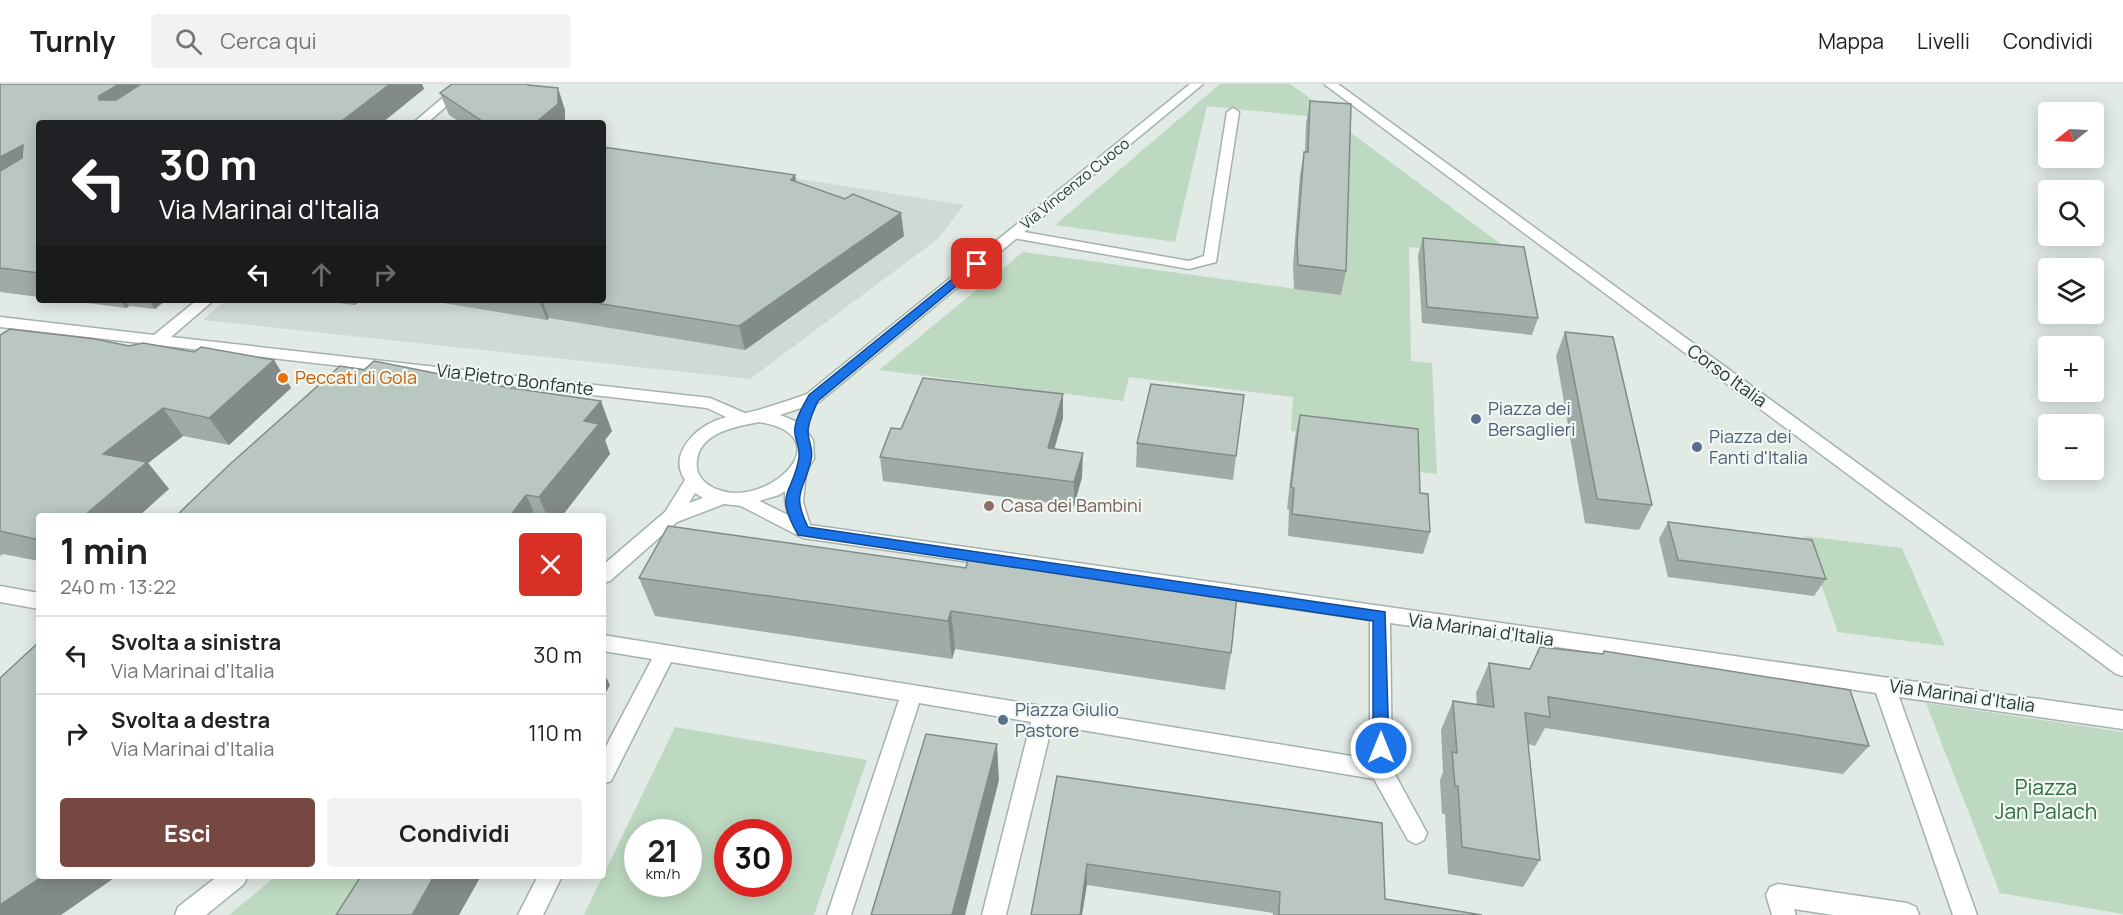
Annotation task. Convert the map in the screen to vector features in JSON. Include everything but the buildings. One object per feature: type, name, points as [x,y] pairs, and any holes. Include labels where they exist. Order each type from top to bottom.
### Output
[{"type":"street","points":[[423,120],[466,84]]},
{"type":"street","name":"Via Vincenzo Cuoco","points":[[759,416],[813,398],[1197,84]]},
{"type":"street","name":"Corso Italia","points":[[1330,84],[2123,668]]},
{"type":"street","points":[[1013,234],[1189,265],[1211,259],[1233,112]]},
{"type":"street","points":[[158,339],[202,303]]},
{"type":"street","name":"Via Pietro Bonfante","points":[[0,322],[710,403],[741,418]]},
{"type":"street","points":[[19,344],[42,327]]},
{"type":"street","points":[[334,380],[354,361]]},
{"type":"street","points":[[801,434],[806,413],[813,398]]},
{"type":"street","points":[[797,473],[783,485],[764,494],[743,499],[722,498],[705,492],[692,483],[686,470],[687,456],[695,443],[723,423],[759,416],[783,422],[801,434],[806,445],[805,459],[797,473],[791,494],[794,511],[803,531]]},
{"type":"street","points":[[606,573],[671,517],[692,483]]},
{"type":"street","points":[[671,517],[722,498]]},
{"type":"street","name":"Via Marinai d'Italia","points":[[743,499],[803,531],[1380,616],[2123,720]]},
{"type":"street","points":[[0,594],[36,600]]},
{"type":"street","points":[[1380,616],[1381,770],[1416,833]]},
{"type":"street","points":[[606,643],[1381,770]]},
{"type":"street","points":[[606,768],[665,653]]},
{"type":"street","points":[[1884,685],[1965,915]]},
{"type":"street","points":[[839,915],[912,693]]},
{"type":"street","points":[[994,915],[1044,714]]},
{"type":"street","points":[[187,915],[232,879]]},
{"type":"street","points":[[530,915],[548,879]]},
{"type":"street","points":[[1784,915],[1778,895],[1907,915]]},
{"type":"shaded area","points":[[606,148],[964,205],[939,238],[750,379],[203,320],[223,303],[606,303]]},
{"type":"green space","points":[[1220,84],[1290,84],[1339,119],[1207,106],[1175,242],[1055,225]]},
{"type":"green space","points":[[1347,130],[1521,259],[1409,247],[1411,361],[1432,363],[1437,474],[1420,472],[1419,447],[1291,431],[1293,397],[1129,377],[1123,401],[879,370],[1023,252],[1341,295]]},
{"type":"green space","points":[[1804,536],[1902,548],[1945,646],[1838,632]]},
{"type":"green space","name":"Piazza Jan Palach","points":[[1926,703],[2123,732],[2123,914],[2000,893]]},
{"type":"green space","points":[[675,727],[867,760],[814,915],[584,915],[601,879],[606,879],[606,870],[624,832],[624,897],[702,897],[702,819],[630,819]]},
{"type":"green space","points":[[272,879],[407,879],[385,915],[229,915]]},
{"type":"place","name":"Peccati di Gola","points":[[283,378]]},
{"type":"place","name":"Piazza dei Bersaglieri","points":[[1476,419]]},
{"type":"place","name":"Piazza dei Fanti d'Italia","points":[[1697,447]]},
{"type":"place","name":"Casa dei Bambini","points":[[989,506]]},
{"type":"place","name":"Piazza Giulio Pastore","points":[[1003,720]]},
{"type":"route","points":[[977,264],[813,398],[806,413],[801,434],[806,445],[805,459],[797,473],[791,494],[794,511],[803,531],[1380,616],[1381,748]]}]
